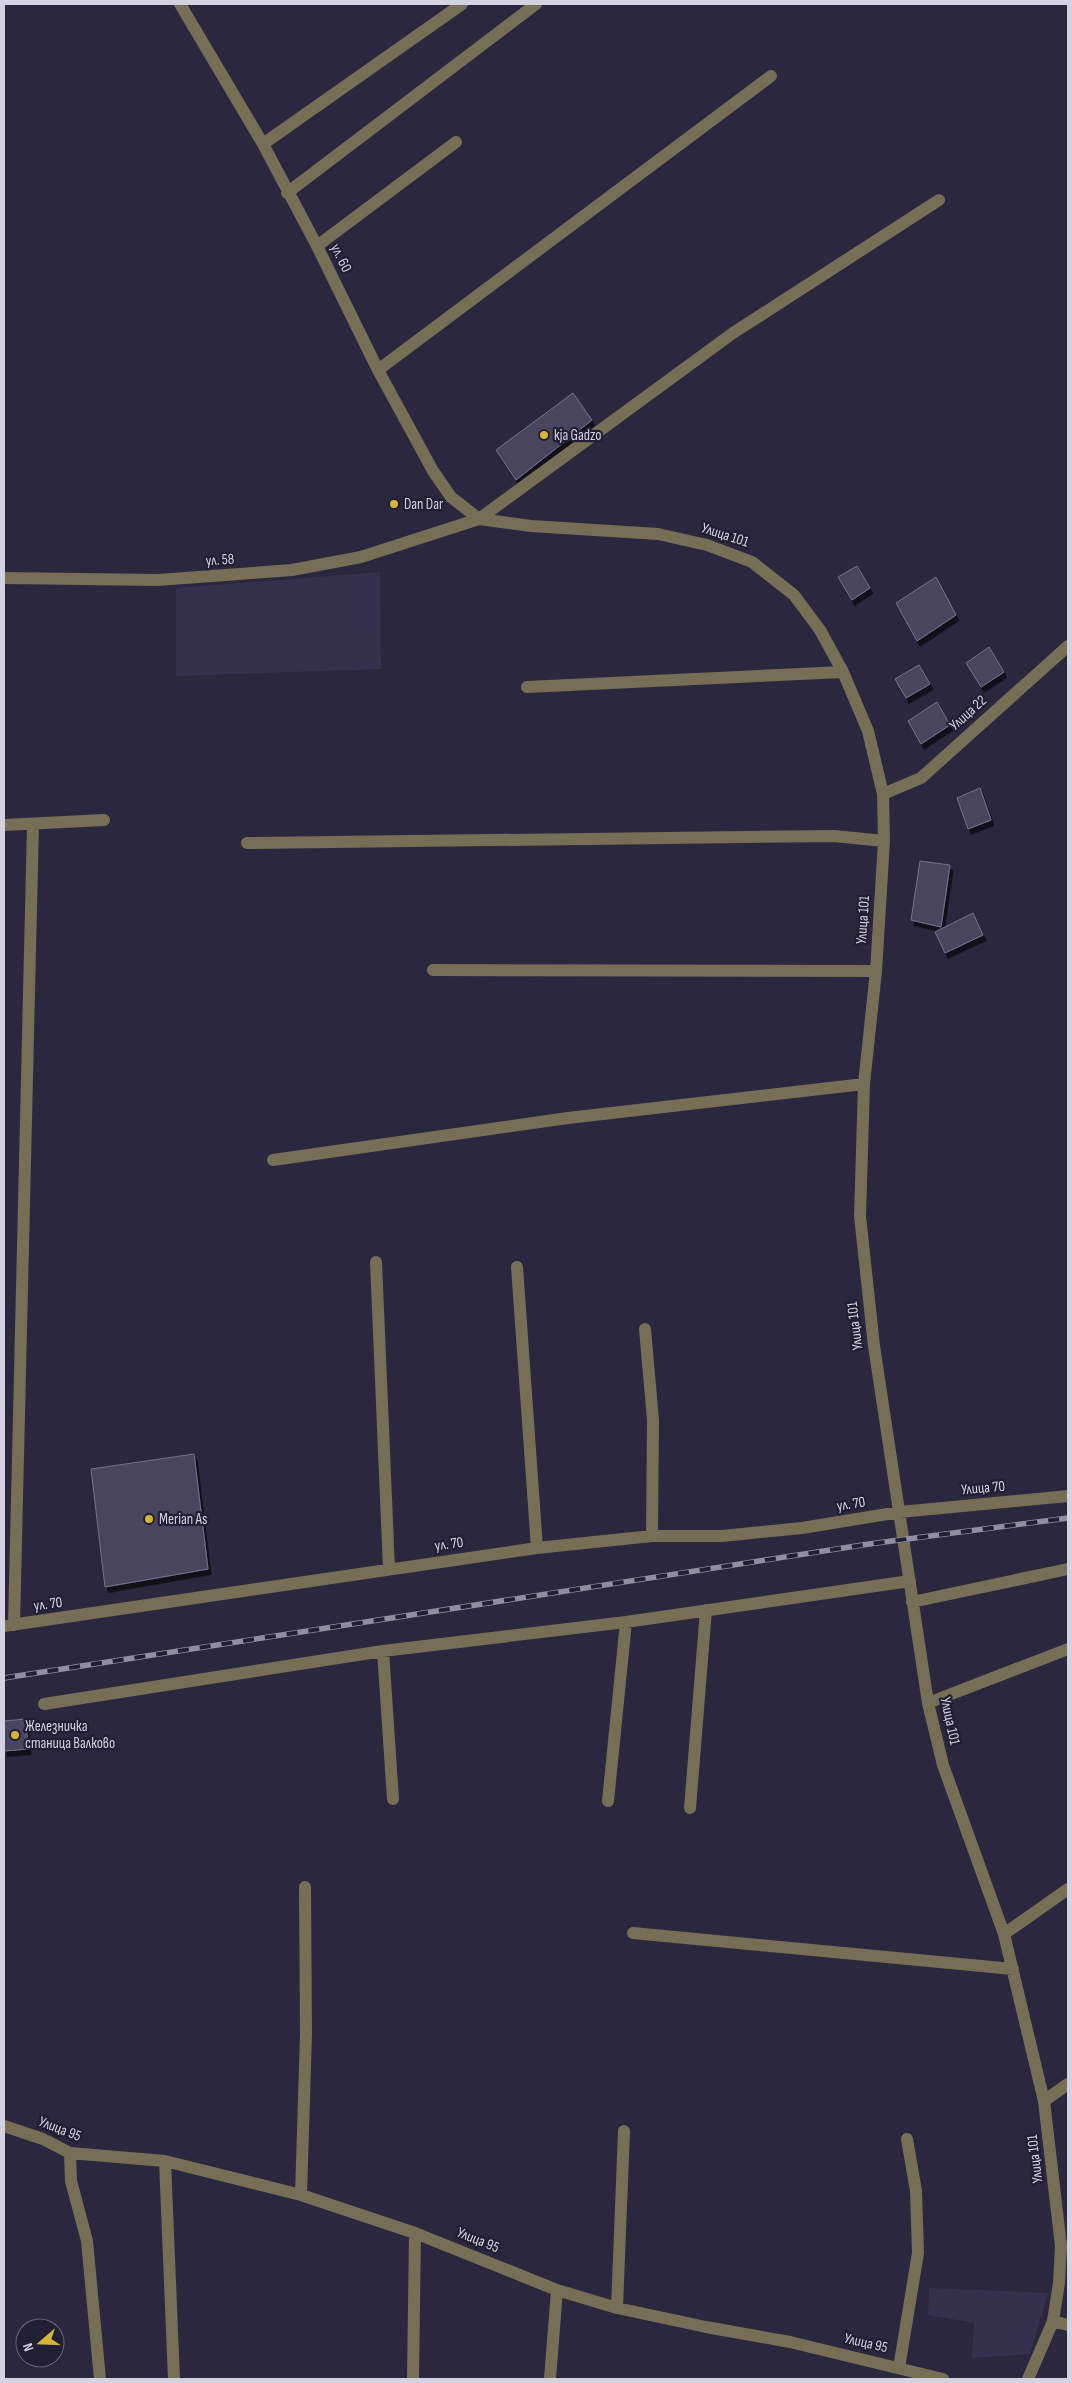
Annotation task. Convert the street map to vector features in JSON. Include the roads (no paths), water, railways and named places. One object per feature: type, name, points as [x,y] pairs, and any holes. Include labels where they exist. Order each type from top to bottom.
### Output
[{"type":"street","name":"ул. 60","points":[[180,4],[262,144],[317,246],[378,370],[434,471],[451,497],[480,519]]},
{"type":"street","points":[[262,144],[462,4]]},
{"type":"street","points":[[287,193],[536,4]]},
{"type":"street","points":[[378,370],[771,76]]},
{"type":"street","points":[[317,246],[456,142]]},
{"type":"street","points":[[480,519],[733,333],[939,200]]},
{"type":"street","name":"ул. 58","points":[[4,578],[158,580],[292,570],[361,558],[480,519]]},
{"type":"street","name":"Улица 101","points":[[480,519],[532,526],[658,534],[707,545],[752,562],[794,595],[820,630],[843,672],[868,731],[883,794],[884,841],[876,971],[864,1084],[860,1216],[874,1346],[928,1703],[943,1766],[1004,1934],[1013,1968],[1044,2101],[1065,2245],[1053,2322],[1028,2379]]},
{"type":"street","name":"Улица 22","points":[[883,794],[921,778],[1068,646]]},
{"type":"street","points":[[527,687],[843,672]]},
{"type":"street","points":[[4,825],[104,820]]},
{"type":"street","points":[[9,1626],[33,825]]},
{"type":"street","points":[[247,843],[834,836],[884,841]]},
{"type":"street","points":[[433,970],[876,971]]},
{"type":"street","points":[[273,1160],[568,1118],[864,1084]]},
{"type":"street","points":[[376,1262],[388,1569]]},
{"type":"street","points":[[517,1267],[537,1548]]},
{"type":"street","points":[[645,1328],[653,1420],[652,1536]]},
{"type":"street","name":"Улица 70","points":[[900,1512],[1068,1496]]},
{"type":"street","name":"ул. 70","points":[[9,1626],[537,1548],[652,1536],[722,1536],[802,1528],[900,1512]]},
{"type":"street","points":[[912,1602],[1068,1569]]},
{"type":"street","points":[[44,1704],[383,1650],[626,1622],[910,1581]]},
{"type":"street","points":[[690,1808],[706,1610]]},
{"type":"street","points":[[608,1801],[626,1622]]},
{"type":"street","points":[[928,1703],[1068,1649]]},
{"type":"street","points":[[383,1650],[394,1798]]},
{"type":"street","points":[[301,2195],[306,2034],[305,1887]]},
{"type":"street","points":[[1004,1934],[1068,1889]]},
{"type":"street","points":[[633,1933],[1013,1968]]},
{"type":"street","points":[[1044,2101],[1068,2084]]},
{"type":"street","name":"Улица 95","points":[[4,2126],[43,2139],[70,2154],[165,2161],[301,2195],[415,2233],[556,2290],[617,2308],[790,2342],[943,2379]]},
{"type":"street","points":[[617,2308],[624,2131]]},
{"type":"street","points":[[899,2368],[918,2253],[916,2191],[907,2139]]},
{"type":"street","points":[[70,2154],[70,2181],[87,2241],[100,2379]]},
{"type":"street","points":[[165,2161],[174,2379]]},
{"type":"street","points":[[413,2379],[415,2233]]},
{"type":"street","points":[[550,2379],[556,2290]]},
{"type":"street","points":[[1053,2322],[1068,2325]]},
{"type":"railway","points":[[4,1678],[869,1544],[1068,1518]]},
{"type":"place","name":"kja Gadzo","points":[[544,435]]},
{"type":"place","name":"Dan Dar","points":[[394,504]]},
{"type":"place","name":"Merian As","points":[[149,1519]]},
{"type":"place","name":"Железничка станица Валково","points":[[15,1735]]}]
